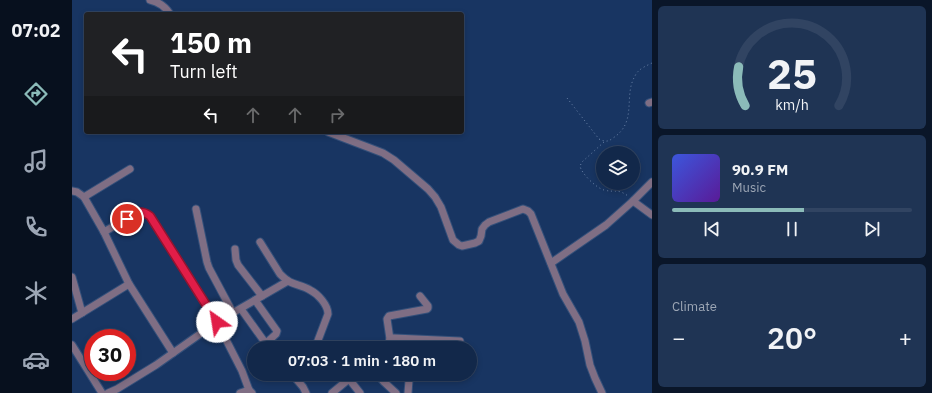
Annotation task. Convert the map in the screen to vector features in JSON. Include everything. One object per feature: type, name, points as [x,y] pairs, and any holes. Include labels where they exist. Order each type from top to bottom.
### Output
[{"type":"street","points":[[150,0],[163,5],[168,12]]},
{"type":"street","points":[[333,134],[383,153],[394,160],[428,189],[436,197],[453,240],[459,245],[462,246],[478,241],[481,236],[482,229],[489,222],[523,209],[528,211],[531,214],[563,294],[579,322],[590,365],[602,393]]},
{"type":"street","points":[[84,197],[130,169]]},
{"type":"street","points":[[551,263],[606,225],[652,182]]},
{"type":"street","points":[[72,191],[77,192],[84,197],[104,232],[129,284],[173,353]]},
{"type":"street","points":[[633,201],[652,215]]},
{"type":"street","points":[[196,210],[209,268],[233,313]]},
{"type":"street","points":[[104,232],[138,212],[145,213],[150,216],[217,322],[242,371],[251,392],[240,393]]},
{"type":"street","points":[[260,242],[280,274],[288,281],[314,292],[326,304],[328,314],[317,341]]},
{"type":"street","points":[[236,249],[236,260],[238,265],[262,296]]},
{"type":"street","points":[[72,277],[82,313]]},
{"type":"street","points":[[108,393],[118,391],[217,322],[288,281]]},
{"type":"street","points":[[72,319],[129,284]]},
{"type":"street","points":[[389,341],[387,318],[389,316],[427,309],[428,306],[420,296]]},
{"type":"street","points":[[255,300],[277,332],[271,341]]},
{"type":"street","points":[[241,309],[263,341]]},
{"type":"street","points":[[392,341],[394,338],[460,341]]},
{"type":"street","points":[[72,345],[102,393]]},
{"type":"street","points":[[298,381],[306,393]]},
{"type":"street","points":[[332,393],[346,381]]},
{"type":"street","points":[[354,381],[360,393]]},
{"type":"street","points":[[383,381],[396,393]]},
{"type":"street","points":[[408,393],[409,381]]},
{"type":"path","points":[[633,201],[620,191],[598,188],[581,171],[580,166],[582,162],[604,142],[610,141],[624,129],[628,116],[632,84],[635,75],[641,69],[652,63]]},
{"type":"path","points":[[567,98],[599,139],[604,142]]},
{"type":"route","points":[[127,219],[138,212],[145,213],[150,216],[217,322]]}]
